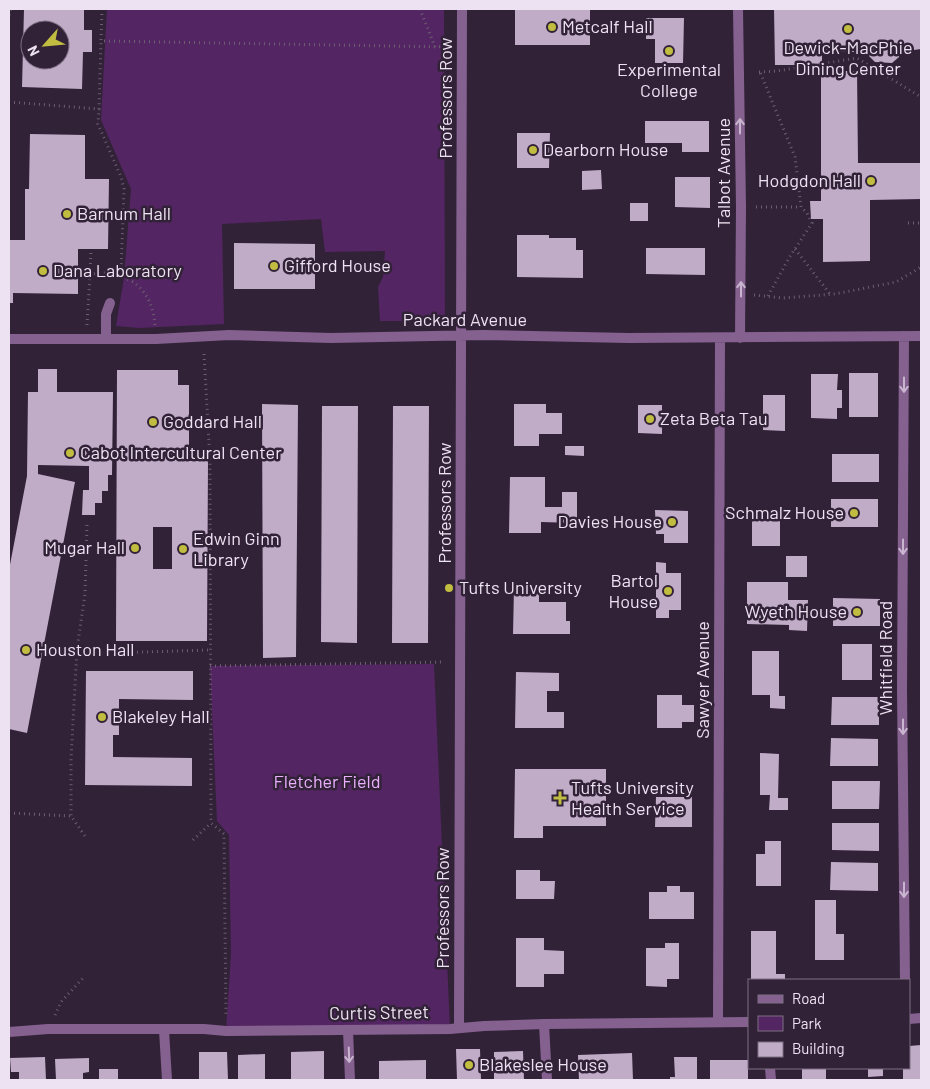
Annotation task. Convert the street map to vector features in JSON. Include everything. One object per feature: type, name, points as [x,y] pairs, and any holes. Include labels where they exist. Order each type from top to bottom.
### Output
[{"type":"street","name":"Professors Row","points":[[459,1028],[462,9]]},
{"type":"street","name":"Talbot Avenue","points":[[738,9],[741,207],[740,338]]},
{"type":"street","points":[[106,338],[106,314],[110,303]]},
{"type":"street","name":"Packard Avenue","points":[[9,339],[156,339],[229,335],[331,338],[461,335],[629,338],[921,336]]},
{"type":"street","name":"Whitfield Road","points":[[904,336],[902,699],[905,979]]},
{"type":"street","name":"Sawyer Avenue","points":[[718,1022],[720,338]]},
{"type":"street","name":"Curtis Street","points":[[9,1032],[48,1029],[164,1030],[204,1028],[226,1031],[348,1030],[544,1024],[748,1022]]},
{"type":"street","points":[[544,1024],[547,1080]]},
{"type":"street","points":[[164,1030],[167,1080]]},
{"type":"street","points":[[348,1030],[350,1080]]},
{"type":"path","points":[[9,15],[10,9]]},
{"type":"path","points":[[102,9],[98,124],[121,176],[124,189],[121,272],[124,278],[135,283],[144,293],[154,313],[155,329]]},
{"type":"path","points":[[420,9],[435,47]]},
{"type":"path","points":[[101,42],[462,48]]},
{"type":"path","points":[[740,74],[777,71],[857,58],[921,97]]},
{"type":"path","points":[[760,72],[795,157],[801,207],[807,213],[812,223],[768,296]]},
{"type":"path","points":[[9,102],[98,109]]},
{"type":"path","points":[[741,207],[801,207]]},
{"type":"path","points":[[908,223],[921,223]]},
{"type":"path","points":[[87,329],[91,249]]},
{"type":"path","points":[[795,249],[830,294]]},
{"type":"path","points":[[741,293],[783,298],[830,294],[896,282],[921,267]]},
{"type":"path","points":[[90,274],[121,272]]},
{"type":"path","points":[[192,840],[211,823],[210,461],[204,354]]},
{"type":"path","points":[[87,525],[85,594],[77,654],[71,759],[72,816],[88,839]]},
{"type":"path","points":[[77,654],[210,650]]},
{"type":"path","points":[[210,666],[444,662]]},
{"type":"path","points":[[9,813],[72,816]]},
{"type":"path","points":[[211,823],[224,834],[226,1031]]},
{"type":"path","points":[[48,1029],[61,1002],[83,978]]},
{"type":"green space","points":[[107,9],[444,9],[445,321],[380,321],[378,287],[383,277],[385,251],[325,252],[321,219],[222,224],[224,324],[139,328],[116,326],[124,278],[131,189],[101,120]]},
{"type":"green space","name":"Fletcher Field","points":[[434,664],[450,1029],[226,1031],[231,954],[229,835],[217,821],[210,666]]},
{"type":"building","points":[[24,9],[84,9],[84,30],[92,30],[92,52],[83,52],[82,89],[22,87],[22,70],[70,70],[70,20],[24,20]]},
{"type":"building","name":"Metcalf Hall","points":[[515,9],[590,9],[590,45],[515,45]]},
{"type":"building","name":"Dewick-MacPhie Dining Center","points":[[774,9],[921,9],[921,49],[900,52],[899,57],[892,63],[875,62],[868,53],[822,50],[822,65],[775,65]]},
{"type":"building","name":"Experimental College","points":[[646,18],[684,18],[683,63],[655,63],[655,39],[646,39]]},
{"type":"building","name":"Hodgdon Hall","points":[[821,71],[857,71],[858,163],[921,163],[921,199],[870,200],[870,261],[823,262],[823,219],[811,219],[810,201],[821,201]]},
{"type":"building","points":[[645,121],[709,121],[709,152],[682,152],[682,143],[645,143]]},
{"type":"building","name":"Dearborn House","points":[[517,133],[550,133],[549,168],[517,168]]},
{"type":"building","name":"Barnum Hall","points":[[30,134],[85,135],[85,179],[109,179],[108,249],[78,249],[78,294],[13,293],[13,303],[9,303],[9,240],[25,240],[25,189],[29,189]]},
{"type":"building","points":[[601,170],[602,189],[582,190],[582,171]]},
{"type":"building","points":[[675,177],[710,177],[710,208],[675,207]]},
{"type":"building","points":[[630,203],[648,203],[648,221],[630,221]]},
{"type":"building","points":[[517,235],[549,235],[549,238],[576,238],[576,250],[583,250],[583,278],[517,277]]},
{"type":"building","name":"Gifford House","points":[[234,243],[315,244],[315,289],[234,289]]},
{"type":"building","points":[[646,248],[705,248],[705,275],[646,274]]},
{"type":"building","points":[[38,369],[57,369],[57,392],[113,392],[112,475],[108,475],[108,491],[102,491],[102,503],[95,503],[95,515],[82,515],[83,490],[89,490],[89,466],[38,465],[38,474],[75,482],[27,733],[9,729],[9,570],[27,476],[28,392],[38,392]]},
{"type":"building","name":"Mugar Hall","points":[[117,370],[178,370],[178,385],[189,385],[189,461],[208,461],[207,641],[116,641]],"holes":[[[153,527],[172,527],[172,569],[153,569]]]},
{"type":"building","points":[[849,373],[878,373],[878,417],[849,417]]},
{"type":"building","points":[[811,374],[838,374],[837,390],[842,390],[842,408],[837,408],[837,419],[811,418]]},
{"type":"building","points":[[763,395],[785,395],[785,431],[763,430]]},
{"type":"building","points":[[262,404],[298,405],[296,657],[263,658]]},
{"type":"building","points":[[514,404],[546,404],[546,413],[562,413],[562,434],[539,434],[539,446],[514,446]]},
{"type":"building","name":"Zeta Beta Tau","points":[[638,405],[662,405],[662,434],[638,433]]},
{"type":"building","points":[[322,406],[358,406],[357,643],[321,642]]},
{"type":"building","points":[[393,406],[429,406],[428,643],[392,643]]},
{"type":"building","points":[[565,446],[584,446],[584,456],[565,455]]},
{"type":"building","points":[[832,454],[879,454],[879,482],[832,482]]},
{"type":"building","points":[[510,477],[545,477],[545,507],[562,507],[562,492],[577,492],[577,523],[541,522],[541,533],[509,533]]},
{"type":"building","name":"Schmalz House","points":[[831,499],[878,499],[878,527],[831,527]]},
{"type":"building","name":"Davies House","points":[[655,510],[688,511],[688,543],[664,543],[664,534],[656,534]]},
{"type":"building","points":[[752,520],[780,520],[780,546],[752,546]]},
{"type":"building","points":[[786,556],[807,556],[807,577],[786,577]]},
{"type":"building","name":"Bartol House","points":[[656,562],[666,563],[666,573],[681,573],[681,610],[669,610],[669,618],[656,618]]},
{"type":"building","points":[[747,582],[788,582],[788,600],[808,600],[807,631],[789,630],[789,625],[747,624]]},
{"type":"building","points":[[514,588],[539,588],[539,602],[566,602],[566,621],[570,621],[570,634],[513,634]]},
{"type":"building","name":"Wyeth House","points":[[833,598],[880,599],[880,626],[833,626]]},
{"type":"building","points":[[842,644],[872,644],[872,680],[842,680]]},
{"type":"building","points":[[752,651],[779,651],[779,696],[785,696],[785,709],[770,708],[770,695],[752,695]]},
{"type":"building","name":"Blakeley Hall","points":[[86,671],[193,671],[193,700],[119,699],[119,735],[113,735],[113,757],[192,758],[192,786],[85,785]]},
{"type":"building","points":[[516,672],[559,673],[559,691],[547,691],[547,712],[564,712],[564,728],[515,728]]},
{"type":"building","points":[[657,695],[682,695],[682,705],[694,705],[694,722],[682,722],[682,728],[657,728]]},
{"type":"building","points":[[832,697],[879,697],[879,725],[831,725]]},
{"type":"building","points":[[831,738],[878,739],[878,766],[830,766]]},
{"type":"building","points":[[760,753],[779,754],[778,798],[788,798],[788,810],[769,810],[770,795],[760,795]]},
{"type":"building","name":"Tufts University Health Service","points":[[515,769],[606,769],[606,826],[543,826],[543,838],[514,838]]},
{"type":"building","points":[[832,781],[880,781],[879,809],[832,809]]},
{"type":"building","points":[[656,797],[692,797],[692,827],[655,827]]},
{"type":"building","points":[[832,823],[879,823],[879,851],[832,850]]},
{"type":"building","points":[[765,841],[781,841],[781,886],[756,886],[756,854],[765,854]]},
{"type":"building","points":[[831,862],[878,863],[878,891],[830,890]]},
{"type":"building","points":[[516,870],[540,870],[540,881],[555,881],[554,899],[516,899]]},
{"type":"building","points":[[667,886],[680,886],[680,892],[694,892],[694,919],[649,919],[649,892],[667,892]]},
{"type":"building","points":[[815,900],[836,900],[836,934],[844,934],[844,960],[815,960]]},
{"type":"building","points":[[751,931],[776,931],[776,974],[785,974],[785,979],[751,979]]},
{"type":"building","points":[[516,938],[544,938],[544,950],[564,951],[564,974],[544,974],[544,987],[516,987]]},
{"type":"building","points":[[665,943],[679,943],[679,979],[667,979],[667,987],[646,986],[646,948],[665,948]]},
{"type":"building","points":[[921,1045],[921,1080],[903,1080],[903,1069],[910,1069],[910,1046]]},
{"type":"building","name":"Blakeslee House","points":[[456,1049],[480,1049],[481,1080],[457,1080]]},
{"type":"building","points":[[324,1051],[324,1080],[291,1080],[291,1052]]},
{"type":"building","points":[[523,1051],[524,1080],[494,1080],[494,1052]]},
{"type":"building","points":[[199,1052],[227,1052],[228,1080],[199,1080]]},
{"type":"building","points":[[632,1053],[633,1080],[579,1080],[578,1055]]},
{"type":"building","points":[[265,1054],[265,1080],[238,1080],[238,1055]]},
{"type":"building","points":[[45,1057],[46,1080],[19,1080],[19,1072],[11,1072],[10,1058]]},
{"type":"building","points":[[674,1057],[697,1057],[697,1080],[670,1080],[670,1077],[675,1077]]},
{"type":"building","points":[[89,1058],[89,1072],[83,1073],[83,1080],[56,1080],[55,1059]]},
{"type":"building","points":[[426,1060],[426,1080],[379,1080],[379,1061]]},
{"type":"building","points":[[710,1060],[748,1060],[748,1080],[710,1080]]},
{"type":"building","points":[[99,1069],[118,1069],[118,1080],[99,1080]]},
{"type":"building","points":[[802,1069],[826,1069],[826,1080],[802,1080]]},
{"type":"building","points":[[868,1069],[883,1069],[883,1076],[868,1077]]},
{"type":"place","name":"Metcalf Hall","points":[[552,27]]},
{"type":"place","name":"Dewick-MacPhie Dining Center","points":[[848,29]]},
{"type":"place","name":"Experimental College","points":[[669,51]]},
{"type":"place","name":"Dearborn House","points":[[533,150]]},
{"type":"place","name":"Hodgdon Hall","points":[[871,181]]},
{"type":"place","name":"Barnum Hall","points":[[67,214]]},
{"type":"place","name":"Gifford House","points":[[274,266]]},
{"type":"place","name":"Dana Laboratory","points":[[43,271]]},
{"type":"place","name":"Zeta Beta Tau","points":[[650,419]]},
{"type":"place","name":"Goddard Hall","points":[[153,422]]},
{"type":"place","name":"Cabot Intercultural Center","points":[[70,453]]},
{"type":"place","name":"Schmalz House","points":[[854,513]]},
{"type":"place","name":"Davies House","points":[[672,522]]},
{"type":"place","name":"Mugar Hall","points":[[135,548]]},
{"type":"place","name":"Edwin Ginn Library","points":[[183,549]]},
{"type":"place","name":"Tufts University","points":[[449,588]]},
{"type":"place","name":"Bartol House","points":[[668,591]]},
{"type":"place","name":"Wyeth House","points":[[857,612]]},
{"type":"place","name":"Houston Hall","points":[[26,650]]},
{"type":"place","name":"Blakeley Hall","points":[[102,717]]},
{"type":"place","name":"Tufts University Health Service","points":[[560,798]]},
{"type":"place","name":"Blakeslee House","points":[[469,1065]]}]
